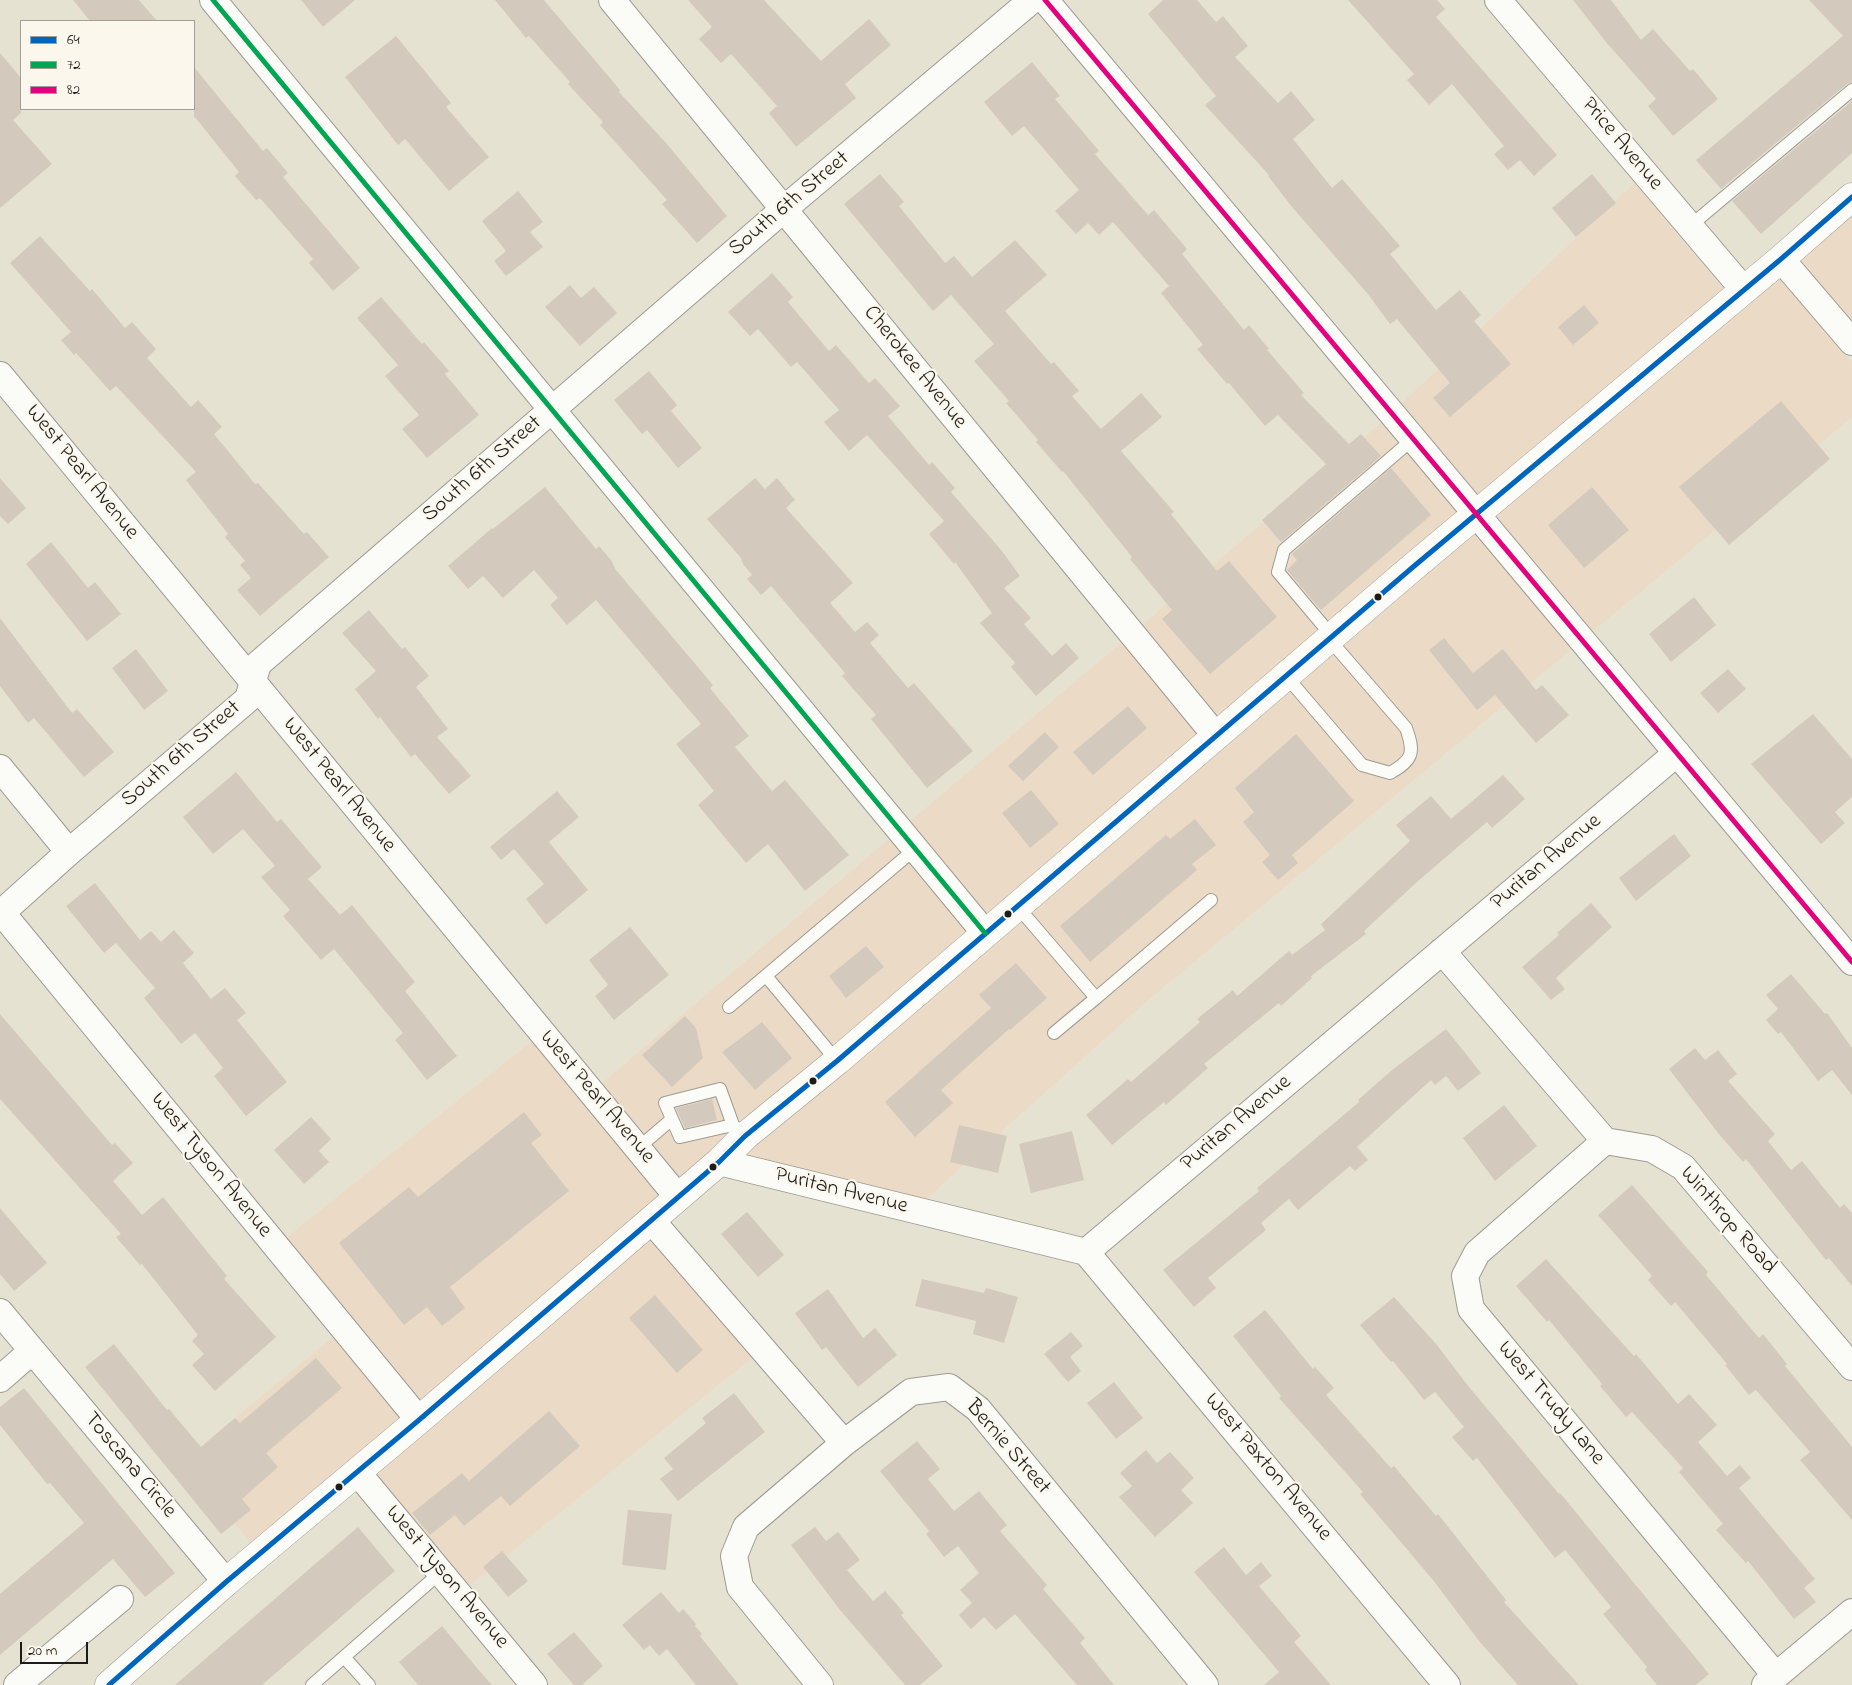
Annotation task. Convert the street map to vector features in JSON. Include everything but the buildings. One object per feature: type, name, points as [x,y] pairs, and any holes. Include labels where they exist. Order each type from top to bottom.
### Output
[{"type":"street","points":[[213,0],[551,411],[985,933]]},
{"type":"street","name":"Cherokee Avenue","points":[[612,0],[1216,736]]},
{"type":"street","name":"South 6th Street","points":[[1,914],[69,852],[248,699],[258,664],[784,209],[1032,0]]},
{"type":"street","points":[[1045,0],[1852,962]]},
{"type":"street","name":"Price Avenue","points":[[1498,0],[1744,290]]},
{"type":"street","points":[[109,1685],[226,1582],[419,1420],[677,1196],[719,1162],[739,1130],[837,1061],[1476,514],[1781,259],[1852,197]]},
{"type":"street","points":[[1781,259],[1852,342]]},
{"type":"street","name":"West Pearl Avenue","points":[[0,375],[677,1196]]},
{"type":"street","name":"Puritan Avenue","points":[[719,1162],[1086,1252],[1677,753]]},
{"type":"street","points":[[0,768],[69,852]]},
{"type":"street","name":"West Tyson Avenue","points":[[1,914],[419,1420]]},
{"type":"street","points":[[1442,952],[1605,1141]]},
{"type":"street","name":"Winthrop Road","points":[[1605,1141],[1652,1148],[1683,1167],[1852,1367]]},
{"type":"street","name":"West Trudy Lane","points":[[1605,1141],[1476,1253],[1464,1276],[1472,1309],[1770,1681]]},
{"type":"street","points":[[651,1220],[844,1443]]},
{"type":"street","name":"West Paxton Avenue","points":[[1086,1252],[1447,1685]]},
{"type":"street","name":"Toscana Circle","points":[[0,1312],[226,1582]]},
{"type":"street","points":[[0,1379],[32,1351]]},
{"type":"street","name":"Bernie Street","points":[[820,1685],[740,1587],[734,1556],[746,1527],[844,1443],[911,1392],[949,1387],[978,1409],[1205,1685]]},
{"type":"street","name":"West Tyson Avenue","points":[[357,1472],[534,1685]]},
{"type":"street","points":[[17,1685],[120,1599]]},
{"type":"street","points":[[1770,1681],[1852,1612]]},
{"type":"lane","points":[[1690,226],[1852,90]]},
{"type":"lane","points":[[1286,676],[1362,765],[1390,773],[1406,764],[1410,756],[1411,742],[1406,728],[1278,572],[1284,550],[1413,439]]},
{"type":"lane","points":[[729,1007],[914,849]]},
{"type":"lane","points":[[1054,1033],[1211,900]]},
{"type":"lane","points":[[1017,906],[1096,998]]},
{"type":"lane","points":[[766,976],[837,1061]]},
{"type":"lane","points":[[720,1089],[739,1130],[680,1137],[665,1103],[720,1089]]},
{"type":"lane","points":[[637,1149],[672,1119]]},
{"type":"lane","points":[[312,1685],[440,1572]]},
{"type":"lane","points":[[344,1657],[369,1685]]},
{"type":"shaded area","points":[[1634,183],[1725,291],[1479,496],[1401,404]]},
{"type":"shaded area","points":[[1852,212],[1852,322],[1798,259]]},
{"type":"shaded area","points":[[1779,276],[1852,362],[1852,417],[1592,632],[1493,514]]},
{"type":"shaded area","points":[[1382,422],[1459,513],[1218,719],[1142,625]]},
{"type":"shaded area","points":[[1474,531],[1572,649],[1146,1002],[925,1200],[745,1155]]},
{"type":"shaded area","points":[[1122,642],[1198,735],[987,916],[909,822]]},
{"type":"shaded area","points":[[889,839],[967,933],[717,1148],[712,1147],[709,1156],[680,1179],[601,1084]]},
{"type":"shaded area","points":[[532,1041],[660,1196],[421,1403],[286,1238]]},
{"type":"shaded area","points":[[648,1238],[752,1358],[469,1586],[374,1472]]},
{"type":"shaded area","points":[[333,1337],[401,1420],[252,1545],[184,1460]]},
{"type":"transit line","name":"72","points":[[213,0],[985,933]]},
{"type":"transit line","name":"82","points":[[1045,0],[1852,962]]},
{"type":"transit line","name":"64","points":[[109,1685],[226,1582],[419,1420],[719,1162],[745,1136],[837,1061],[1413,567],[1781,259],[1852,197]]}]
